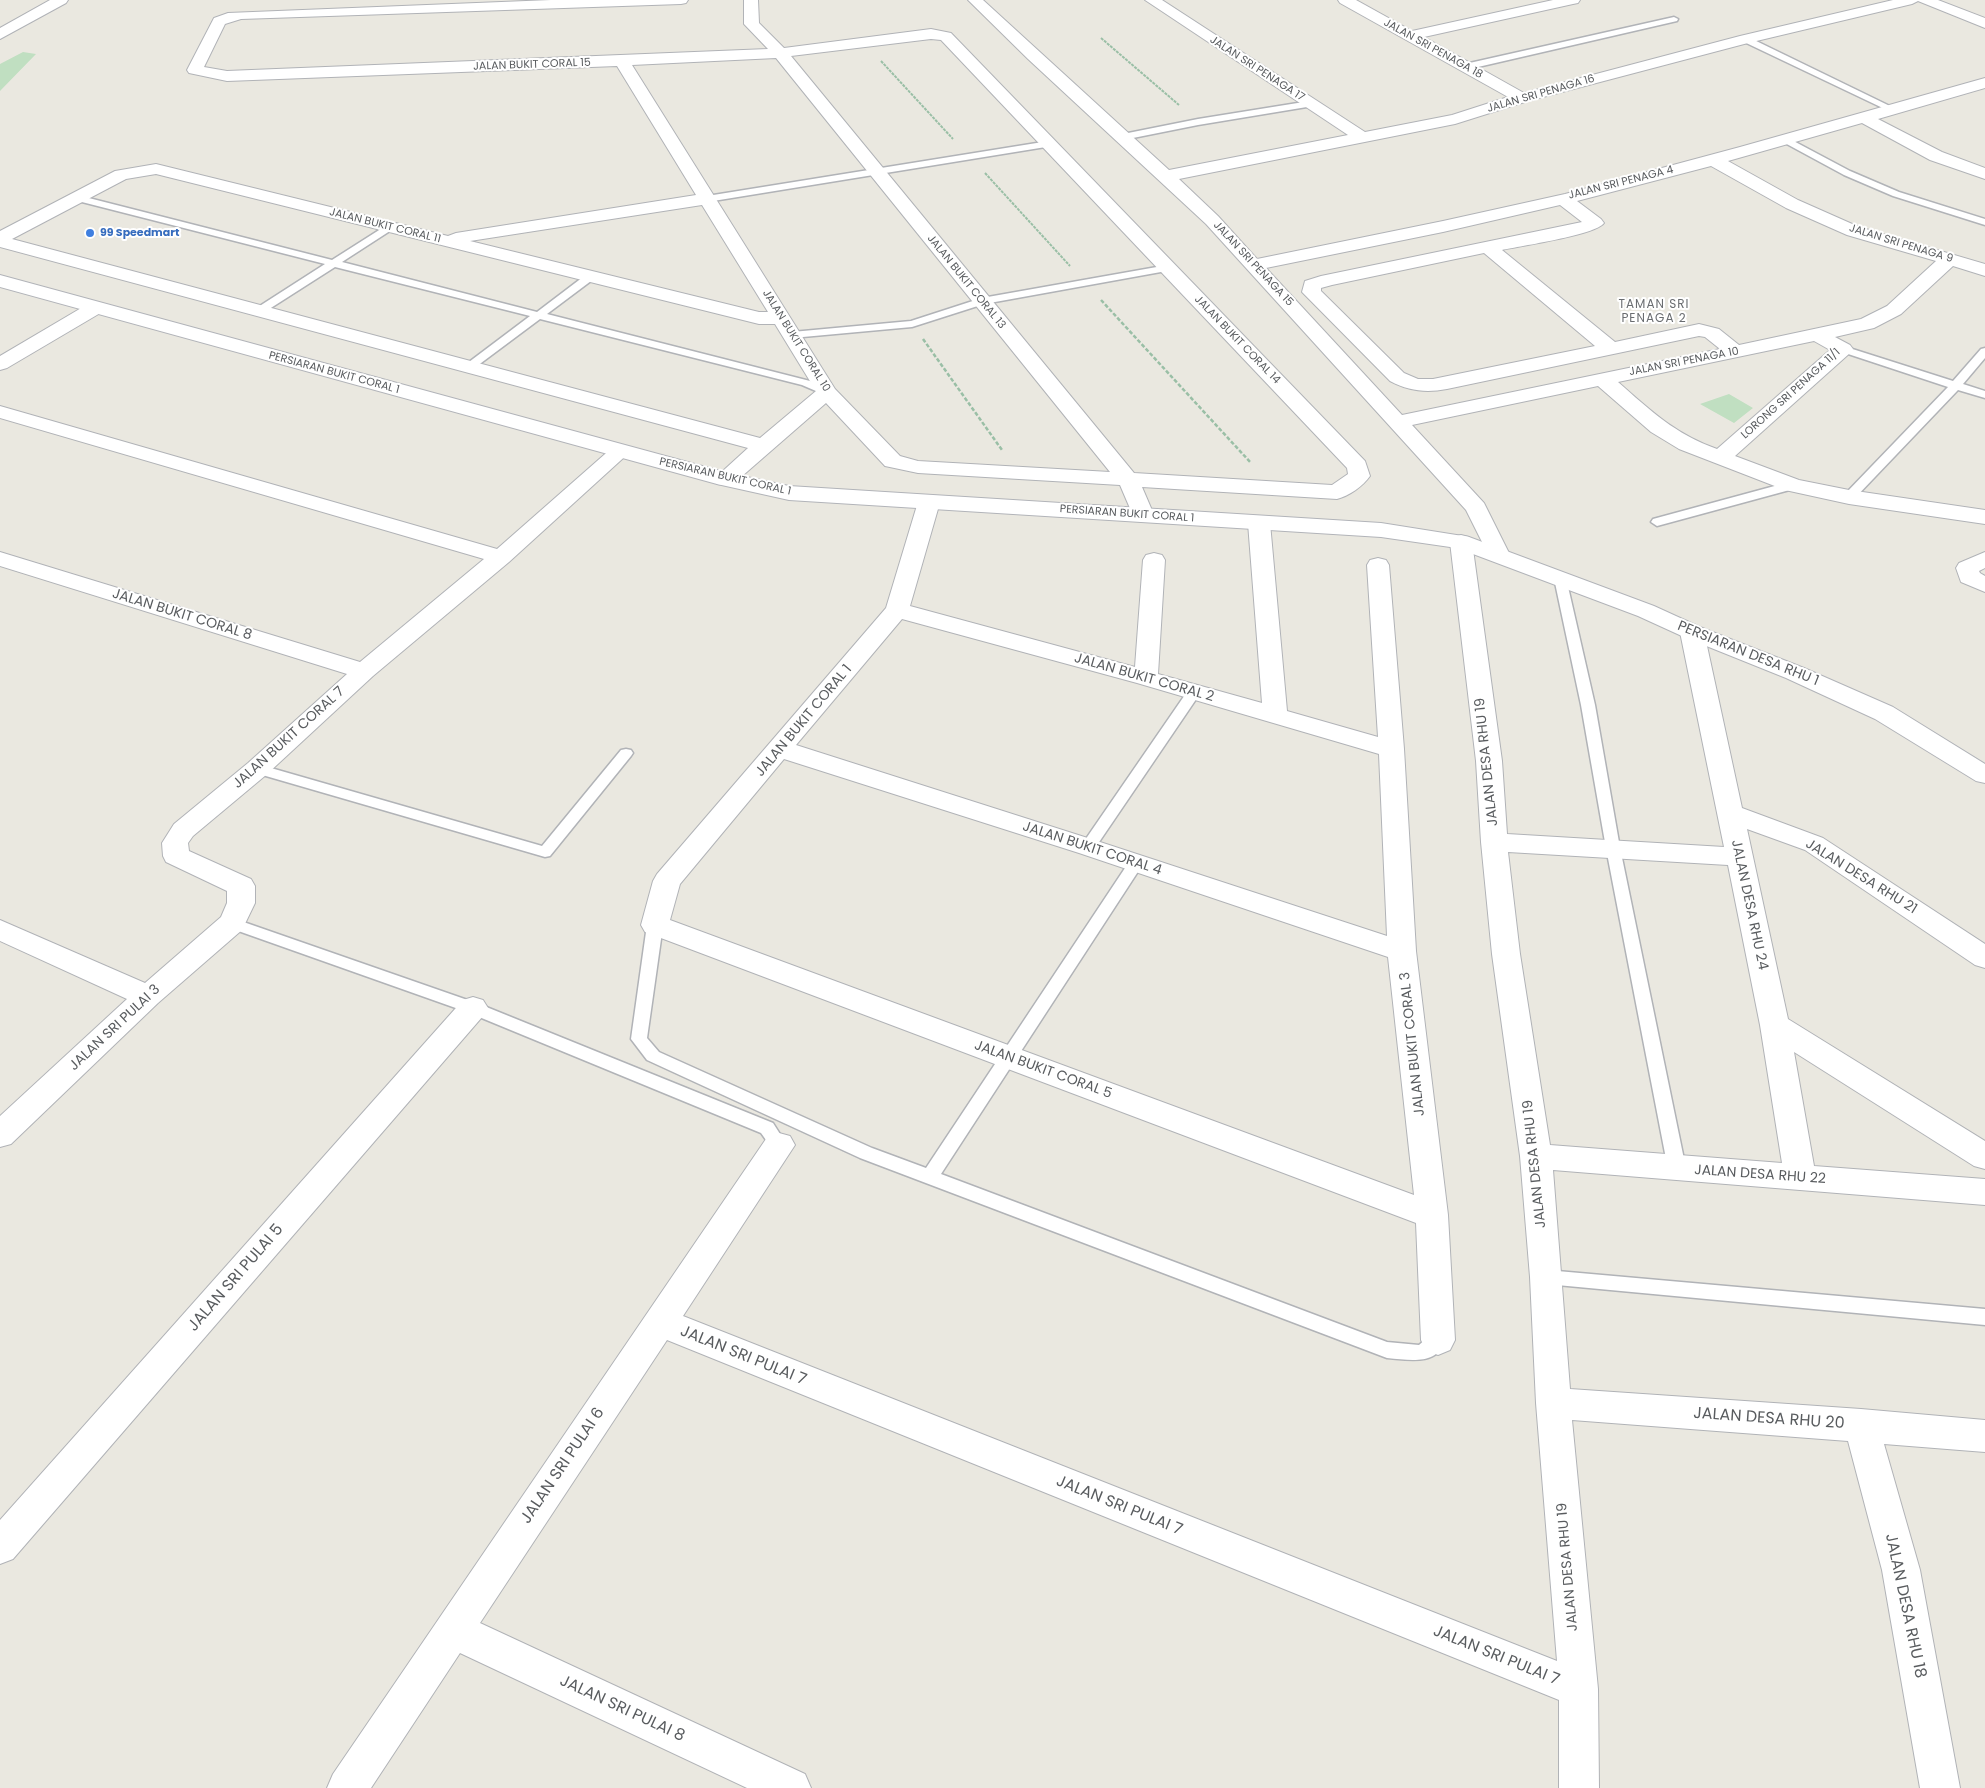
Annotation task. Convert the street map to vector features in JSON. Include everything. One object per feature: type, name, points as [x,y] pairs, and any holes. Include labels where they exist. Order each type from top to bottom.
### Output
[{"type":"street","points":[[0,34],[61,0]]},
{"type":"street","name":"JALAN BUKIT CORAL 15","points":[[681,0],[241,15],[219,21],[195,70],[227,76],[622,61],[780,53],[931,34],[946,36]]},
{"type":"street","name":"JALAN BUKIT CORAL 13","points":[[751,0],[752,24],[780,53],[1128,480],[1143,515]]},
{"type":"street","name":"JALAN SRI PENAGA 15","points":[[975,0],[1167,176],[1406,420],[1476,508],[1499,555]]},
{"type":"street","name":"JALAN SRI PENAGA 17","points":[[1152,0],[1362,137]]},
{"type":"street","name":"JALAN SRI PENAGA 18","points":[[1345,0],[1522,98]]},
{"type":"street","points":[[1410,36],[1573,0]]},
{"type":"street","name":"JALAN SRI PENAGA 16","points":[[1167,176],[1455,119],[1522,98],[1745,40],[1912,0]]},
{"type":"street","points":[[1925,0],[1985,23]]},
{"type":"street","name":"JALAN BUKIT CORAL 14","points":[[946,36],[1357,466],[1359,476],[1337,492],[1128,480]]},
{"type":"street","name":"JALAN BUKIT CORAL 10","points":[[622,61],[827,392],[894,461],[918,467],[1128,480]]},
{"type":"street","name":"JALAN SRI PENAGA 4","points":[[1253,265],[1506,213],[1713,160],[1985,83]]},
{"type":"street","points":[[1865,118],[1936,156],[1985,174]]},
{"type":"street","name":"JALAN SRI PENAGA 9","points":[[1713,160],[1792,204],[1853,231],[1985,270]]},
{"type":"street","name":"JALAN BUKIT CORAL 11","points":[[0,238],[121,175],[156,169],[759,318],[781,318]]},
{"type":"street","points":[[442,240],[707,199]]},
{"type":"street","points":[[1562,199],[1595,223],[1586,227],[1489,248],[1328,280],[1312,285],[1311,292],[1398,377],[1411,385],[1427,386],[1699,330],[1712,333],[1736,352]]},
{"type":"street","points":[[0,241],[764,446]]},
{"type":"street","points":[[1489,248],[1610,348]]},
{"type":"street","name":"JALAN SRI PENAGA 10","points":[[1406,420],[1867,324],[1894,310],[1950,259]]},
{"type":"street","name":"PERSIARAN BUKIT CORAL 1","points":[[0,281],[620,451],[725,479],[789,493],[1381,530],[1461,542],[1499,555]]},
{"type":"street","points":[[0,364],[95,308]]},
{"type":"street","name":"LORONG SRI PENAGA 11/1","points":[[1720,458],[1843,349],[1817,335]]},
{"type":"street","points":[[1602,379],[1658,428],[1686,444],[1793,485],[1849,497],[1985,517]]},
{"type":"street","points":[[1406,420],[1427,386]]},
{"type":"street","points":[[725,479],[827,392]]},
{"type":"street","points":[[0,412],[501,557]]},
{"type":"street","name":"JALAN BUKIT CORAL 7","points":[[232,923],[242,903],[241,886],[176,856],[175,843],[183,830],[257,769],[364,671],[501,557],[620,451]]},
{"type":"street","name":"JALAN BUKIT CORAL 1","points":[[655,926],[667,881],[897,610],[929,502]]},
{"type":"street","points":[[1259,522],[1275,716]]},
{"type":"street","name":"JALAN DESA RHU 19","points":[[1461,542],[1489,761],[1494,842],[1506,954],[1536,1156],[1546,1277],[1553,1402],[1579,1689],[1579,1788]]},
{"type":"street","name":"PERSIARAN DESA RHU 1","points":[[1499,555],[1646,611],[1692,632],[1795,673],[1884,713],[1985,776]]},
{"type":"street","name":"JALAN BUKIT CORAL 8","points":[[0,559],[364,671]]},
{"type":"street","points":[[1985,559],[1967,568],[1969,577],[1985,585]]},
{"type":"street","points":[[1146,678],[1154,560]]},
{"type":"street","name":"JALAN BUKIT CORAL 3","points":[[1378,565],[1391,749],[1402,951],[1432,1215],[1438,1340]]},
{"type":"street","name":"JALAN BUKIT CORAL 2","points":[[897,610],[1146,678],[1391,749]]},
{"type":"street","name":"JALAN DESA RHU 24","points":[[1692,632],[1775,1025],[1800,1178]]},
{"type":"street","name":"JALAN BUKIT CORAL 4","points":[[780,750],[1088,847],[1402,951]]},
{"type":"street","name":"JALAN DESA RHU 21","points":[[1729,813],[1814,844],[1985,958]]},
{"type":"street","points":[[1494,842],[1739,857]]},
{"type":"street","name":"JALAN SRI PULAI 3","points":[[0,1136],[148,996],[232,923]]},
{"type":"street","name":"JALAN BUKIT CORAL 5","points":[[655,926],[1432,1215]]},
{"type":"street","points":[[0,930],[148,996]]},
{"type":"street","name":"JALAN SRI PULAI 5","points":[[0,1547],[473,1008]]},
{"type":"street","points":[[1775,1025],[1985,1157]]},
{"type":"street","name":"JALAN SRI PULAI 6","points":[[347,1788],[779,1145]]},
{"type":"street","name":"JALAN DESA RHU 22","points":[[1536,1156],[1677,1169],[1985,1192]]},
{"type":"street","name":"JALAN SRI PULAI 7","points":[[660,1322],[1579,1689]]},
{"type":"street","name":"JALAN DESA RHU 20","points":[[1553,1402],[1985,1436]]},
{"type":"street","name":"JALAN DESA RHU 18","points":[[1861,1425],[1901,1570],[1940,1788]]},
{"type":"street","name":"JALAN SRI PULAI 8","points":[[453,1630],[791,1788]]},
{"type":"lane","points":[[1465,67],[1674,18]]},
{"type":"lane","points":[[1745,40],[1892,109]]},
{"type":"lane","points":[[1123,137],[1198,122],[1310,104]]},
{"type":"lane","points":[[1786,140],[1847,173],[1896,194],[1985,222]]},
{"type":"lane","points":[[707,199],[1049,144]]},
{"type":"lane","points":[[77,198],[806,383],[827,392]]},
{"type":"lane","points":[[259,311],[390,227]]},
{"type":"lane","points":[[792,335],[912,324],[982,301],[1168,268]]},
{"type":"lane","points":[[469,367],[591,276]]},
{"type":"lane","points":[[1843,349],[1985,396]]},
{"type":"lane","points":[[1849,497],[1955,386],[1985,351]]},
{"type":"lane","points":[[1657,522],[1793,485]]},
{"type":"lane","points":[[1560,578],[1588,705],[1613,848],[1677,1169]]},
{"type":"lane","points":[[1088,847],[1194,692]]},
{"type":"lane","points":[[257,769],[545,852],[626,753]]},
{"type":"lane","points":[[930,1176],[1136,863]]},
{"type":"lane","points":[[232,923],[473,1008],[767,1128],[779,1145]]},
{"type":"lane","points":[[655,926],[640,1039],[653,1056],[866,1153],[1387,1350],[1422,1353],[1438,1340]]},
{"type":"lane","points":[[1546,1277],[1985,1317]]},
{"type":"path","points":[[1101,38],[1198,122]]},
{"type":"path","points":[[912,324],[1019,473]]},
{"type":"green space","points":[[23,52],[36,54],[0,91],[0,64]]},
{"type":"green space","points":[[1729,394],[1753,408],[1734,423],[1700,404]]},
{"type":"place","name":"99 Speedmart","points":[[90,233]]},
{"type":"district","name":"TAMAN SRI PENAGA 2","points":[[1654,312]]}]
